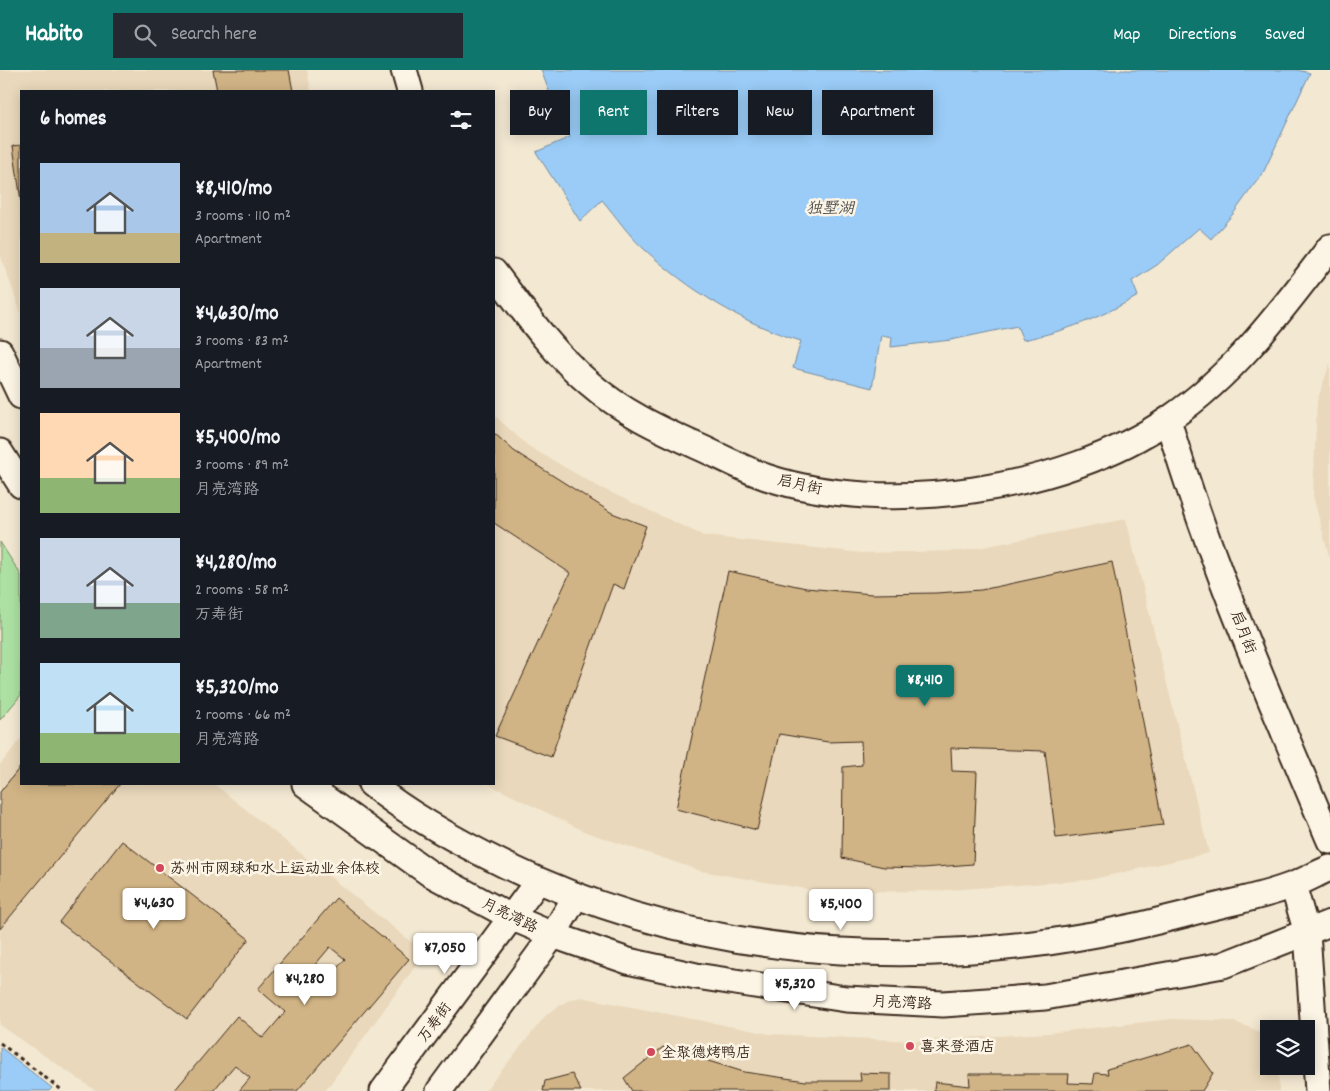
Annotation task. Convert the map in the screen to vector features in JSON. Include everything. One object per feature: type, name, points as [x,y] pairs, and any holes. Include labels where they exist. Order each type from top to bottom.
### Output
[{"type":"street","points":[[404,70],[410,90]]},
{"type":"street","name":"启月街","points":[[495,273],[536,328],[589,383],[647,424],[767,477],[834,492],[915,497],[986,489],[1058,471],[1117,447],[1168,420],[1222,377],[1277,316],[1330,247]]},
{"type":"street","points":[[0,352],[20,394]]},
{"type":"street","name":"启月街","points":[[1168,420],[1188,491],[1262,678],[1330,841]]},
{"type":"street","points":[[0,452],[20,483]]},
{"type":"street","name":"月亮湾路","points":[[306,785],[429,873],[513,918],[553,935],[628,962],[696,976],[846,999],[943,1004],[1045,997],[1223,965],[1330,924]]},
{"type":"street","points":[[372,785],[450,838],[538,881],[576,896],[646,918],[740,941],[850,952],[945,951],[1036,944],[1126,929],[1293,885],[1330,868]]},
{"type":"street","name":"万寿街","points":[[383,1091],[513,918],[538,881]]},
{"type":"street","points":[[1293,885],[1307,933],[1318,1091]]},
{"type":"street","points":[[439,1091],[553,935],[576,896]]},
{"type":"path","points":[[0,1043],[62,1091]]},
{"type":"shaded area","points":[[0,70],[307,70],[311,90],[20,90],[20,310],[0,254]]},
{"type":"shaded area","points":[[1330,363],[1330,559],[1313,496],[1317,401]]},
{"type":"shaded area","points":[[495,416],[528,446],[599,487],[704,536],[862,553],[962,551],[1126,519],[1209,853],[1089,880],[934,891],[824,892],[701,871],[586,832],[490,785],[495,785]]},
{"type":"shaded area","name":"苏州市网球和水上运动业余体校","points":[[20,739],[20,785],[215,785],[425,953],[325,1091],[96,1091],[0,1025],[0,765]]},
{"type":"shaded area","points":[[580,997],[770,1034],[913,1041],[1049,1033],[1171,1019],[1232,1021],[1256,1030],[1260,1034],[1260,1075],[1278,1075],[1279,1091],[485,1091],[547,1014],[567,1001]]},
{"type":"green space","points":[[0,542],[20,573],[20,696],[0,720]]},
{"type":"water","name":"独墅湖","points":[[541,70],[1297,70],[1310,73],[1264,171],[1233,214],[1211,239],[1199,228],[1157,265],[1132,281],[1138,296],[1082,323],[1023,340],[1017,326],[951,340],[891,347],[892,337],[881,335],[872,388],[793,368],[801,341],[758,325],[698,292],[638,244],[602,200],[580,221],[536,152],[570,137],[570,90],[548,90]]},
{"type":"water","points":[[0,1047],[52,1088],[49,1091],[0,1091]]},
{"type":"building","points":[[213,70],[289,70],[293,90],[217,90]]},
{"type":"building","points":[[20,145],[20,194],[13,146]]},
{"type":"building","points":[[495,434],[514,451],[612,513],[646,526],[624,589],[613,584],[551,757],[495,736],[570,573],[495,524]]},
{"type":"building","points":[[1112,562],[1163,825],[1056,838],[1045,751],[951,748],[952,771],[977,772],[973,864],[923,868],[884,867],[842,858],[843,767],[862,765],[861,741],[828,742],[779,734],[757,830],[676,809],[728,571],[806,588],[872,594],[936,593],[981,590]]},
{"type":"building","points":[[20,767],[20,785],[119,785],[0,929],[0,792]]},
{"type":"building","points":[[122,841],[249,939],[187,1019],[59,922]]},
{"type":"building","points":[[336,898],[409,959],[297,1091],[239,1091],[250,1078],[235,1065],[213,1091],[174,1091],[237,1016],[263,1038],[285,1012],[258,989]],"holes":[[[330,947],[345,959],[318,990],[304,978]]]},
{"type":"building","points":[[1192,1044],[1213,1073],[1202,1091],[934,1091],[935,1082],[970,1086],[969,1074],[1069,1074],[1068,1083],[1093,1084],[1095,1073],[1108,1074],[1107,1069]]},
{"type":"building","points":[[663,1047],[744,1072],[806,1081],[861,1081],[860,1073],[891,1074],[891,1091],[632,1091],[624,1078]]},
{"type":"building","points":[[572,1074],[581,1091],[543,1091],[545,1081]]},
{"type":"place","name":"苏州市网球和水上运动业余体校","points":[[160,868]]},
{"type":"place","name":"喜来登酒店","points":[[910,1046]]},
{"type":"place","name":"全聚德烤鸭店","points":[[651,1052]]}]
